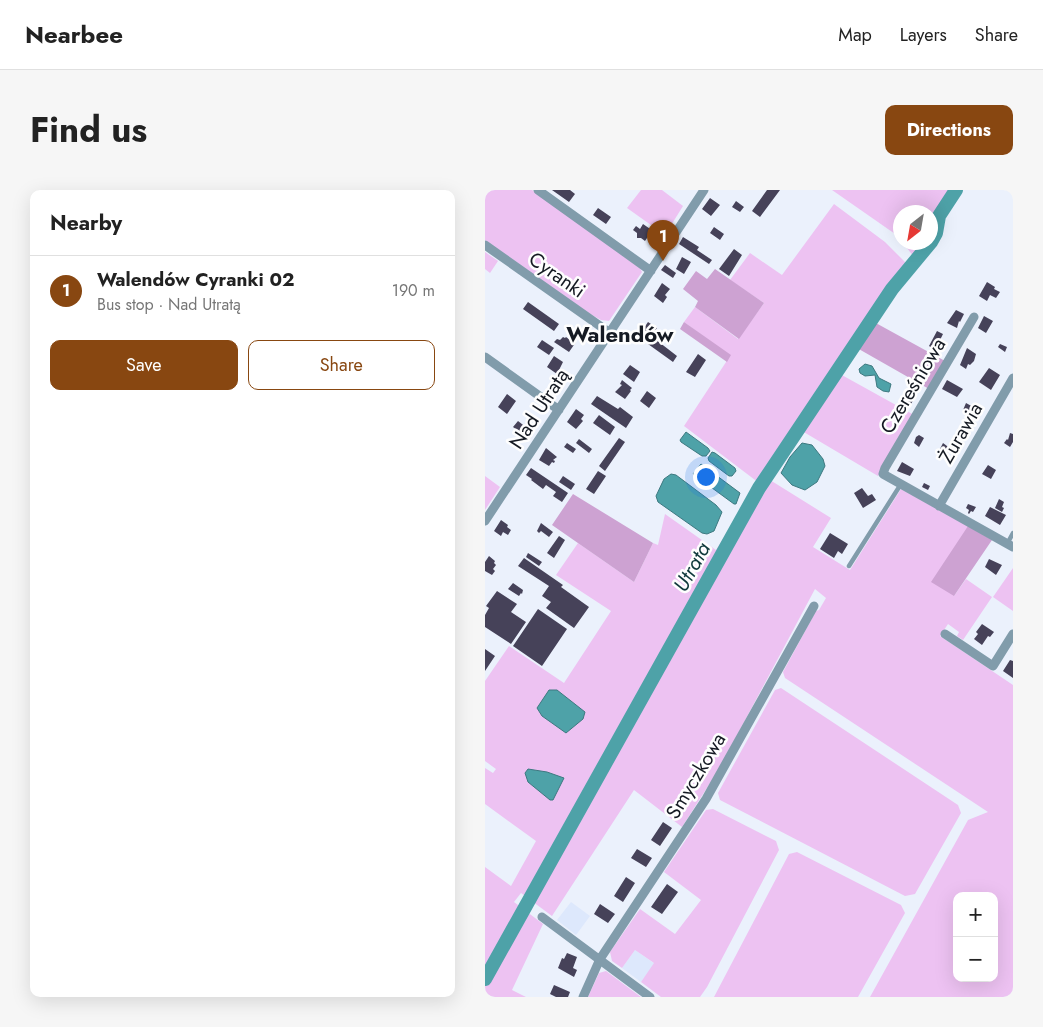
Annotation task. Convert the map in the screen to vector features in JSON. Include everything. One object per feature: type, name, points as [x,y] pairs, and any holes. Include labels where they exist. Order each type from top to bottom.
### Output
[{"type":"street","points":[[537,190],[651,271]]},
{"type":"street","name":"Nad Utratą","points":[[485,521],[704,190]]},
{"type":"street","name":"Cyranki","points":[[485,245],[610,333]]},
{"type":"street","name":"Czereśniowa","points":[[901,484],[883,474],[885,468],[974,317]]},
{"type":"street","points":[[485,357],[559,410]]},
{"type":"street","name":"Żurawia","points":[[939,506],[1013,378]]},
{"type":"street","points":[[901,484],[1010,545]]},
{"type":"street","name":"Smyczkowa","points":[[583,997],[600,959],[706,799],[814,606]]},
{"type":"street","points":[[945,634],[993,666],[1012,637]]},
{"type":"street","points":[[542,916],[650,997]]},
{"type":"lane","points":[[849,566],[901,484]]},
{"type":"lane","points":[[1010,545],[1013,533]]},
{"type":"shaded area","points":[[485,190],[532,190],[640,268],[642,272],[609,321],[601,320],[590,314],[485,240]]},
{"type":"shaded area","points":[[641,190],[662,190],[683,206],[665,235],[627,208]]},
{"type":"shaded area","points":[[832,190],[960,190],[945,212],[938,240],[938,205],[893,205],[893,233]]},
{"type":"shaded area","points":[[834,204],[885,242],[907,264],[914,257],[908,250],[929,250],[892,296],[840,374],[914,415],[878,476],[802,431],[770,480],[831,518],[813,547],[850,570],[901,489],[968,526],[954,596],[966,579],[992,597],[963,640],[957,636],[959,632],[948,624],[940,636],[1013,685],[1013,997],[870,997],[968,820],[988,812],[785,678],[783,672],[816,611],[819,610],[826,598],[815,589],[719,769],[682,827],[634,790],[552,916],[521,893],[514,902],[543,924],[512,990],[526,997],[485,997],[485,867],[511,886],[536,841],[485,804],[485,768],[493,773],[496,769],[485,761],[485,681],[509,646],[564,683],[611,611],[556,575],[578,543],[634,582],[653,543],[658,545],[665,514],[716,550],[759,483],[684,426],[730,356],[684,322],[695,307],[738,339],[764,303],[730,280],[750,253],[782,275]]},
{"type":"shaded area","points":[[485,252],[498,261],[490,273],[485,269]]},
{"type":"shaded area","points":[[715,269],[764,303],[739,339],[695,307],[698,301],[683,289],[696,271],[707,279]]},
{"type":"shaded area","points":[[684,322],[731,355],[727,362],[680,329]]},
{"type":"shaded area","points":[[874,322],[945,361],[929,389],[857,348]]},
{"type":"shaded area","points":[[485,476],[500,487],[485,510]]},
{"type":"shaded area","points":[[573,494],[653,543],[634,582],[552,525]]},
{"type":"shaded area","points":[[968,526],[992,540],[954,596],[931,582]]},
{"type":"shaded area","points":[[1013,568],[1013,611],[993,597]]},
{"type":"shaded area","points":[[781,688],[958,805],[961,813],[915,894],[905,896],[720,800],[718,793],[775,690]]},
{"type":"shaded area","points":[[713,809],[776,841],[779,850],[700,997],[661,997],[641,982],[654,963],[635,950],[622,968],[612,961],[610,952],[640,909],[675,934],[701,900],[664,872],[706,810]]},
{"type":"shaded area","points":[[797,852],[901,905],[905,913],[858,997],[714,997],[789,854]]},
{"type":"shaded area","points":[[571,902],[590,916],[576,935],[557,920]]},
{"type":"shaded area","points":[[635,950],[655,964],[641,982],[622,968]]},
{"type":"shaded area","points":[[606,971],[641,997],[588,997],[599,973]]},
{"type":"water","points":[[865,364],[872,366],[879,378],[891,384],[889,392],[877,387],[875,375],[865,376],[860,373],[859,369]]},
{"type":"water","points":[[686,432],[708,448],[710,451],[706,456],[702,456],[681,442],[680,440]]},
{"type":"water","points":[[802,443],[812,445],[823,459],[825,466],[817,482],[805,490],[792,485],[781,473],[790,457]]},
{"type":"water","points":[[712,452],[735,468],[736,471],[732,476],[729,476],[709,461],[708,458]]},
{"type":"water","points":[[701,464],[740,493],[736,504],[693,474]]},
{"type":"water","points":[[671,474],[676,475],[716,505],[722,512],[714,531],[707,534],[702,533],[658,502],[656,496],[664,479]]},
{"type":"water","points":[[549,690],[557,690],[585,712],[583,719],[566,733],[542,716],[537,708]]},
{"type":"water","points":[[528,769],[547,772],[564,778],[553,800],[550,800],[528,782],[525,773]]},
{"type":"building","points":[[552,190],[570,190],[575,194],[569,202]]},
{"type":"building","points":[[767,190],[780,190],[760,217],[752,211]]},
{"type":"building","points":[[710,198],[720,205],[711,216],[702,209]]},
{"type":"building","points":[[736,201],[744,207],[740,212],[732,207]]},
{"type":"building","points":[[598,208],[611,217],[606,224],[593,215]]},
{"type":"building","points":[[643,224],[656,233],[653,238],[649,235],[645,241],[637,238],[637,233],[633,230],[636,226],[640,229]]},
{"type":"building","points":[[714,227],[724,234],[720,240],[710,233]]},
{"type":"building","points":[[683,237],[699,247],[697,250],[712,260],[709,264],[679,244]]},
{"type":"building","points":[[734,249],[742,255],[729,276],[719,269]]},
{"type":"building","points":[[682,257],[691,262],[684,274],[676,269]]},
{"type":"building","points":[[665,265],[676,273],[673,278],[661,270]]},
{"type":"building","points":[[987,282],[1000,292],[996,298],[990,295],[987,301],[979,296]]},
{"type":"building","points":[[662,283],[670,289],[665,295],[667,297],[663,303],[654,296]]},
{"type":"building","points":[[528,302],[559,324],[554,331],[523,309]]},
{"type":"building","points":[[956,310],[964,314],[957,328],[947,323]]},
{"type":"building","points":[[984,316],[993,321],[986,333],[978,328]]},
{"type":"building","points":[[648,322],[657,328],[648,343],[638,337]]},
{"type":"building","points":[[658,331],[660,332],[655,339],[677,356],[673,362],[648,344]]},
{"type":"building","points":[[937,331],[943,334],[937,351],[929,346]]},
{"type":"building","points":[[563,337],[570,340],[571,338],[576,342],[569,352],[554,342]]},
{"type":"building","points":[[542,340],[554,348],[549,355],[537,347]]},
{"type":"building","points":[[1000,344],[1007,347],[1005,352],[998,347]]},
{"type":"building","points":[[967,348],[976,354],[974,361],[970,365],[968,364],[966,369],[960,365]]},
{"type":"building","points":[[698,354],[706,360],[695,377],[686,372]]},
{"type":"building","points":[[554,356],[563,362],[557,374],[547,367]]},
{"type":"building","points":[[630,365],[640,372],[634,382],[623,374]]},
{"type":"building","points":[[989,368],[1000,375],[991,390],[979,382]]},
{"type":"building","points":[[622,380],[632,388],[625,399],[615,392],[622,385],[620,384]]},
{"type":"building","points":[[947,380],[963,389],[957,397],[942,389]]},
{"type":"building","points":[[911,383],[920,388],[911,404],[902,398]]},
{"type":"building","points":[[647,391],[656,398],[649,408],[640,401]]},
{"type":"building","points":[[507,394],[516,401],[507,414],[498,407]]},
{"type":"building","points":[[597,396],[618,409],[620,407],[633,417],[626,428],[591,404]]},
{"type":"building","points":[[966,403],[975,408],[971,414],[963,410]]},
{"type":"building","points":[[576,409],[584,415],[581,419],[583,421],[576,429],[567,422]]},
{"type":"building","points":[[599,415],[615,427],[610,435],[593,423]]},
{"type":"building","points":[[518,421],[527,428],[523,434],[513,427]]},
{"type":"building","points":[[1010,433],[1013,434],[1013,442],[1010,447],[1004,443],[1008,440]]},
{"type":"building","points":[[919,435],[924,438],[919,447],[914,443]]},
{"type":"building","points":[[619,438],[625,442],[605,471],[599,466]]},
{"type":"building","points":[[579,439],[592,449],[589,453],[576,443]]},
{"type":"building","points":[[567,443],[576,449],[573,453],[564,447]]},
{"type":"building","points":[[943,443],[951,449],[946,455],[939,451]]},
{"type":"building","points":[[546,448],[557,457],[553,460],[555,461],[554,463],[552,462],[549,466],[539,460]]},
{"type":"building","points":[[902,462],[914,469],[910,476],[897,471]]},
{"type":"building","points":[[988,465],[996,470],[991,479],[982,474]]},
{"type":"building","points":[[531,468],[568,493],[562,502],[553,496],[556,492],[546,485],[543,489],[526,475]]},
{"type":"building","points":[[598,471],[606,476],[594,494],[586,489]]},
{"type":"building","points":[[563,476],[575,484],[571,490],[559,482]]},
{"type":"building","points":[[924,483],[930,486],[928,490],[922,487]]},
{"type":"building","points":[[862,488],[868,496],[872,494],[876,500],[863,508],[854,493]]},
{"type":"building","points":[[999,499],[1004,502],[1002,512],[995,508]]},
{"type":"building","points":[[968,504],[976,507],[969,514],[969,510],[966,508]]},
{"type":"building","points":[[990,507],[1006,515],[1000,525],[985,516]]},
{"type":"building","points":[[501,520],[511,530],[508,535],[503,532],[501,536],[494,531]]},
{"type":"building","points":[[541,523],[553,532],[549,537],[541,531],[539,533],[537,531]]},
{"type":"building","points":[[830,533],[848,544],[842,554],[838,551],[834,558],[820,549]]},
{"type":"building","points":[[559,536],[565,540],[554,558],[547,553]]},
{"type":"building","points":[[528,553],[542,562],[539,566],[526,557]]},
{"type":"building","points":[[489,556],[495,561],[496,565],[492,575],[485,571],[485,562]]},
{"type":"building","points":[[524,558],[563,585],[561,587],[589,607],[574,628],[546,608],[551,602],[542,596],[549,586],[518,566]]},
{"type":"building","points":[[989,559],[1002,565],[996,575],[985,567]]},
{"type":"building","points":[[513,583],[523,590],[519,596],[508,589]]},
{"type":"building","points":[[497,591],[517,604],[511,612],[526,622],[511,644],[485,627],[485,615],[489,608],[486,606]]},
{"type":"building","points":[[538,609],[567,629],[542,666],[513,646]]},
{"type":"building","points":[[982,624],[994,632],[990,637],[988,636],[982,645],[974,639],[978,634],[976,632]]},
{"type":"building","points":[[485,649],[495,656],[485,671]]},
{"type":"building","points":[[1010,660],[1013,661],[1013,678],[1003,671]]},
{"type":"building","points":[[663,822],[672,828],[660,846],[651,840]]},
{"type":"building","points":[[637,849],[652,858],[646,867],[631,858]]},
{"type":"building","points":[[626,877],[635,883],[623,902],[614,896]]},
{"type":"building","points":[[667,884],[678,892],[662,914],[651,907]]},
{"type":"building","points":[[600,904],[615,914],[608,923],[594,914]]},
{"type":"building","points":[[567,953],[577,957],[573,968],[577,970],[574,977],[558,968],[562,958],[564,959]]},
{"type":"building","points":[[554,985],[570,992],[568,997],[556,997],[550,994]]},
{"type":"waterway","name":"Utrata","points":[[485,979],[759,488],[892,289],[931,242],[936,233],[939,216],[956,190]]},
{"type":"place","name":"Walendów Cyranki 02","points":[[663,261]]},
{"type":"district","name":"Walendów","points":[[620,334]]}]
